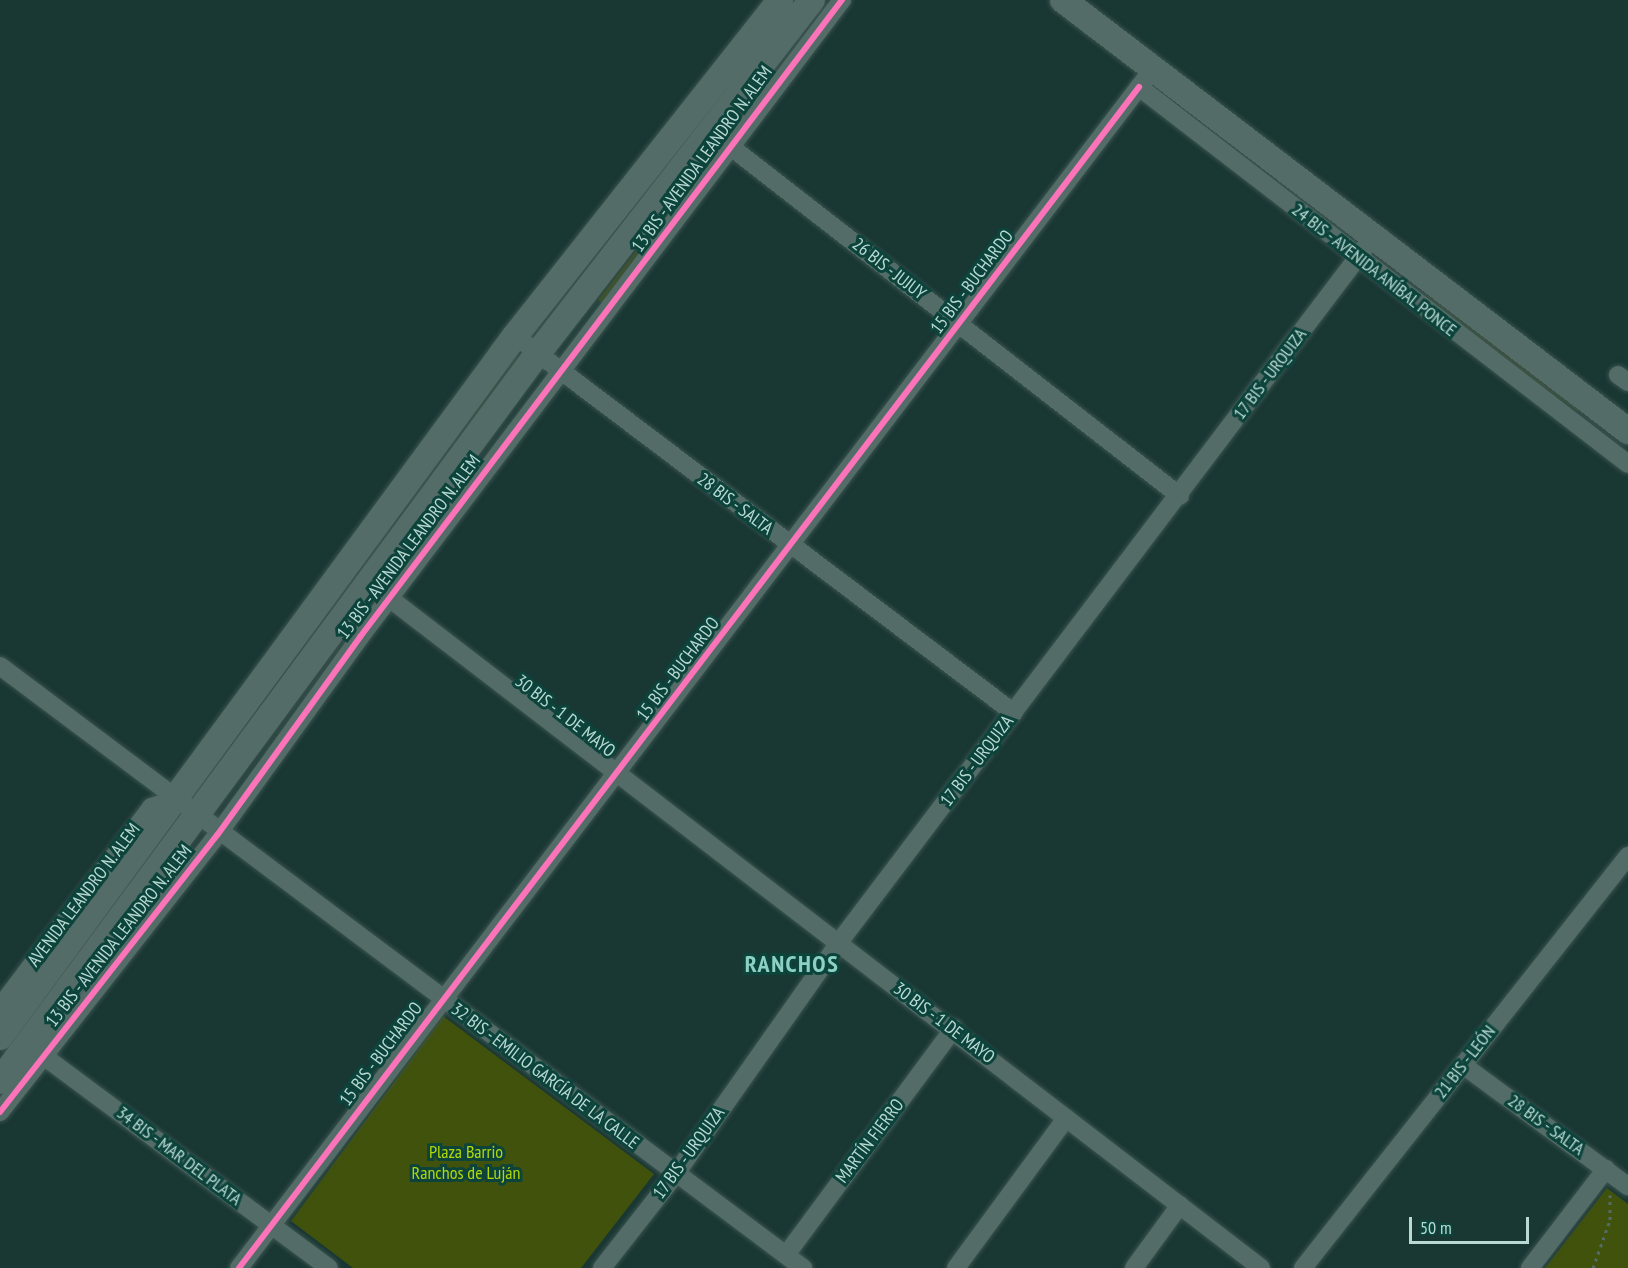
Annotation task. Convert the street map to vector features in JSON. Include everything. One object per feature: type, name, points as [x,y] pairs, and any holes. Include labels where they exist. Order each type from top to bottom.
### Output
[{"type":"main road","name":"13 BIS - AVENIDA LEANDRO N. ALEM","points":[[2,1023],[179,799],[515,336],[780,0]]},
{"type":"main road","name":"13 BIS - AVENIDA LEANDRO N. ALEM","points":[[0,1081],[36,1051],[208,827],[379,591],[538,353],[721,139],[812,0]]},
{"type":"main road","name":"24 BIS - AVENIDA ANÍBAL PONCE","points":[[1063,0],[1146,78],[1373,237],[1628,430]]},
{"type":"street","name":"13 BIS - AVENIDA LEANDRO N. ALEM","points":[[379,591],[562,371],[721,139],[842,0]]},
{"type":"street","name":"24 BIS - AVENIDA ANÍBAL PONCE","points":[[1146,78],[1357,258],[1628,464]]},
{"type":"street","name":"15 BIS - BUCHARDO","points":[[239,1268],[270,1224],[617,775],[1146,78]]},
{"type":"street","name":"26 BIS - JUJUY","points":[[721,139],[1180,496]]},
{"type":"street","name":"17 BIS - URQUIZA","points":[[602,1268],[675,1175],[837,945],[1180,496],[1373,237]]},
{"type":"street","name":"28 BIS - SALTA","points":[[515,336],[791,547],[1014,713]]},
{"type":"street","name":"30 BIS - 1 DE MAYO","points":[[379,591],[837,945],[954,1028],[1066,1118],[1261,1268]]},
{"type":"street","name":"32 BIS - EMILIO GARCÍA DE LA CALLE","points":[[0,666],[179,799],[208,827],[443,998],[675,1175],[803,1268]]},
{"type":"street","name":"21 BIS - LEÓN","points":[[1303,1268],[1628,856]]},
{"type":"street","name":"MARTÍN FIERRO","points":[[786,1255],[954,1028]]},
{"type":"street","name":"13 BIS - AVENIDA LEANDRO N. ALEM","points":[[0,1112],[36,1051]]},
{"type":"street","name":"34 BIS - MAR DEL PLATA","points":[[36,1051],[329,1268]]},
{"type":"street","name":"28 BIS - SALTA","points":[[1463,1065],[1628,1186]]},
{"type":"street","points":[[956,1268],[1066,1118]]},
{"type":"street","points":[[1530,1268],[1606,1169]]},
{"type":"street","points":[[1134,1268],[1180,1205]]},
{"type":"path","points":[[1593,1268],[1610,1220],[1606,1169]]},
{"type":"green space","points":[[709,156],[712,161],[602,303],[598,300]]},
{"type":"green space","points":[[1426,294],[1581,407],[1577,411],[1422,299]]},
{"type":"green space","points":[[514,353],[522,360],[237,747],[245,727]]},
{"type":"green space","name":"Plaza Barrio Ranchos de Luján","points":[[443,1016],[654,1174],[581,1268],[353,1268],[291,1221]]},
{"type":"green space","points":[[1607,1188],[1628,1204],[1628,1268],[1545,1268]]},
{"type":"cycle path","points":[[0,1112],[218,834],[360,637],[842,0]]},
{"type":"cycle path","points":[[239,1268],[1139,87]]},
{"type":"district","name":"RANCHOS","points":[[792,964]]}]
